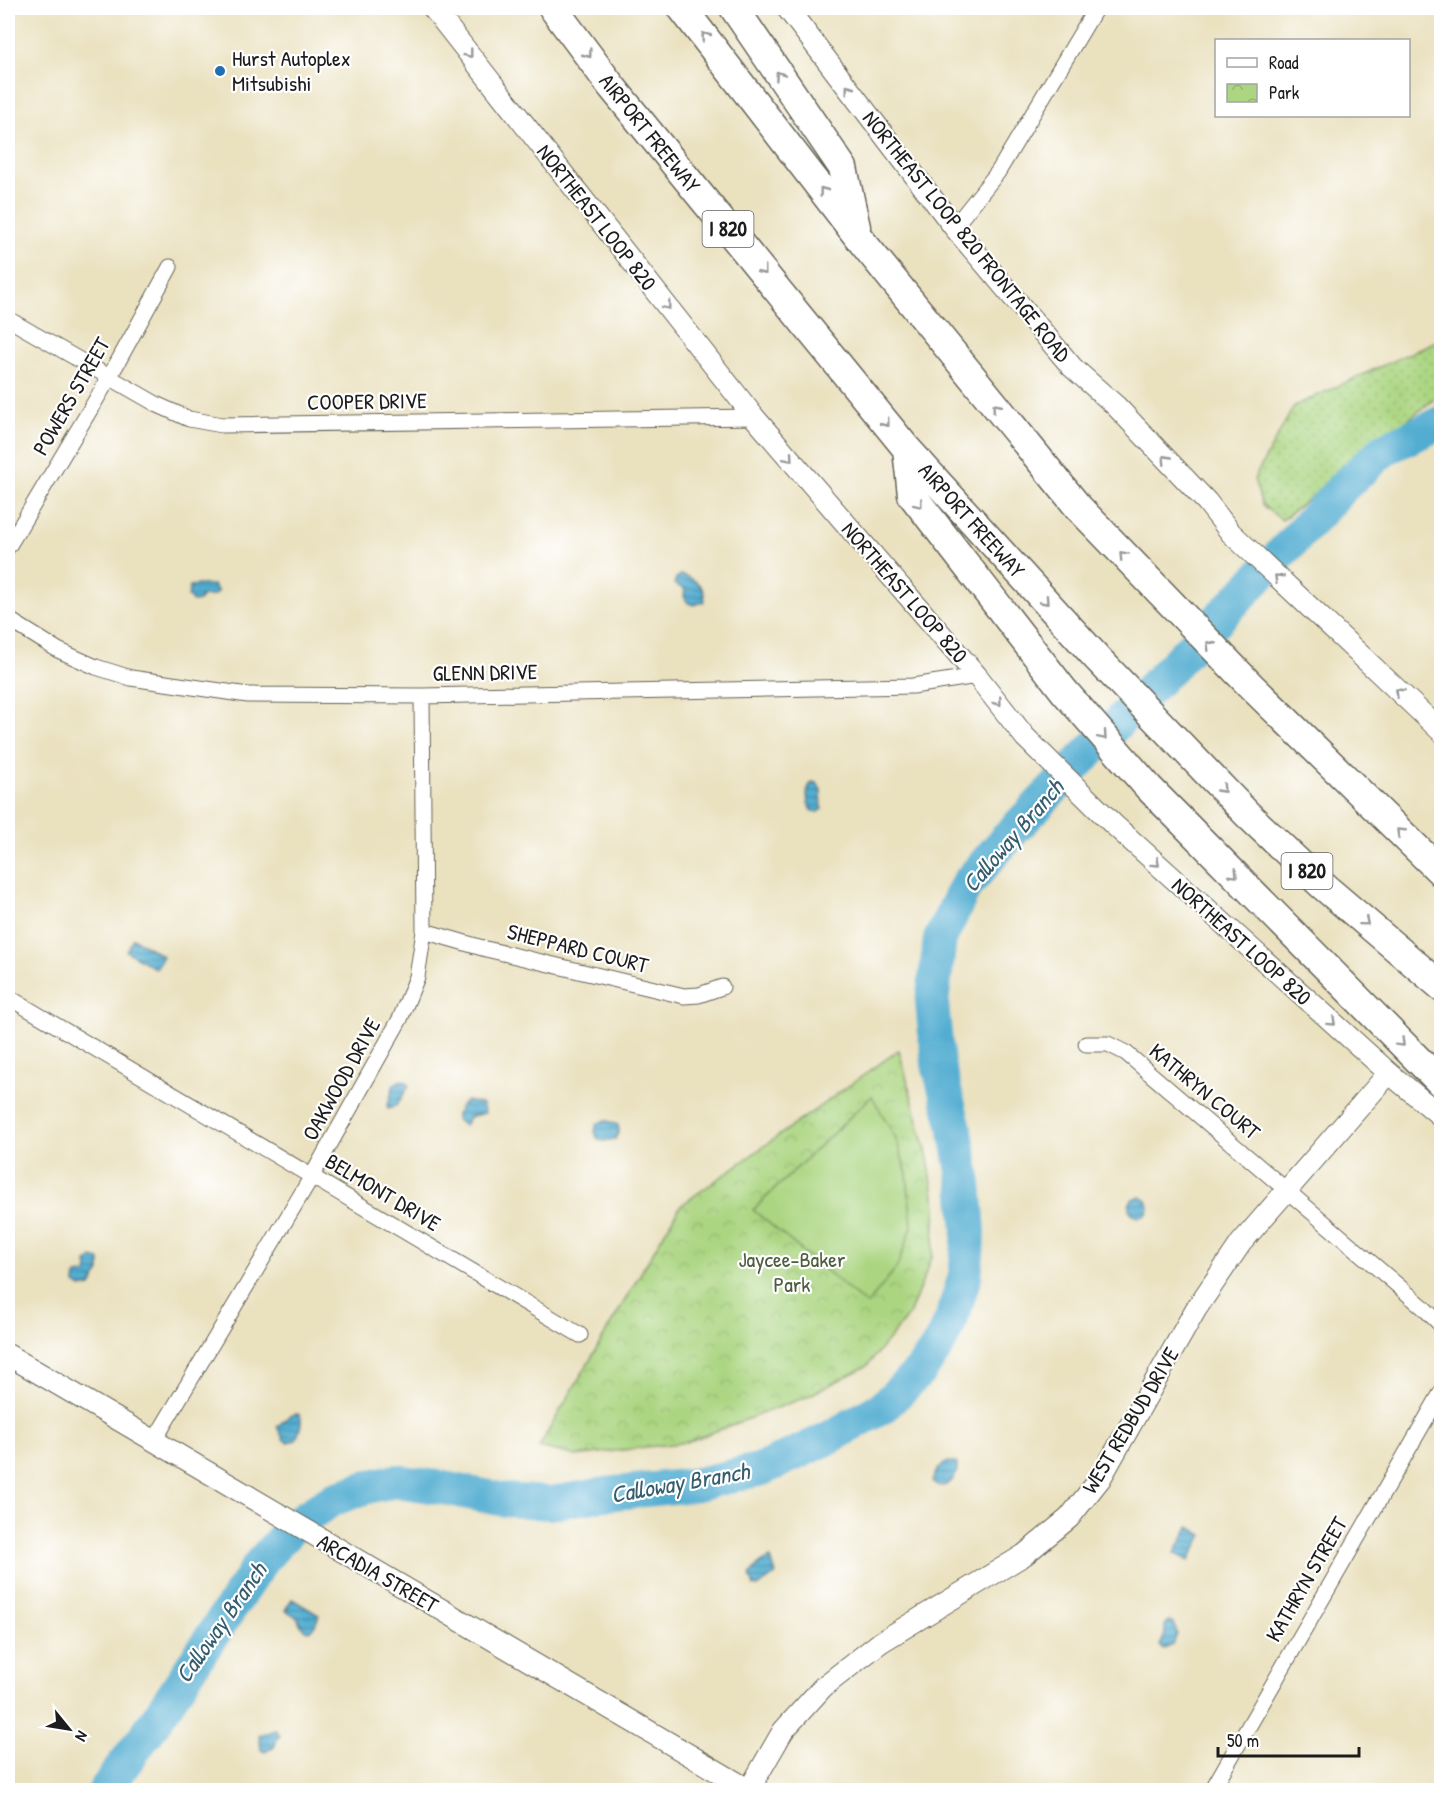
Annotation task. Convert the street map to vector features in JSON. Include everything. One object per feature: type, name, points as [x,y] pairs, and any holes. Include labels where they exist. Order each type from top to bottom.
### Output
[{"type":"highway","name":"AIRPORT FREEWAY","points":[[553,8],[612,87],[908,449],[1097,658],[1247,814],[1322,885],[1442,987]]},
{"type":"highway","points":[[682,8],[859,238],[1079,508],[1251,687],[1442,873]]},
{"type":"highway","points":[[734,8],[843,168],[859,238]]},
{"type":"highway","points":[[908,449],[912,495],[1064,692],[1149,788],[1442,1084]]},
{"type":"main road","name":"NORTHEAST LOOP 820","points":[[433,8],[754,417],[977,675],[1025,737],[1113,824],[1389,1073],[1442,1117]]},
{"type":"main road","name":"NORTHEAST LOOP 820 FRONTAGE ROAD","points":[[787,8],[954,227],[1072,367],[1124,415],[1207,502],[1231,533],[1442,732]]},
{"type":"main road","name":"WEST REDBUD DRIVE","points":[[749,1791],[783,1731],[823,1687],[881,1642],[1024,1555],[1069,1518],[1100,1479],[1196,1309],[1241,1244],[1389,1073]]},
{"type":"main road","name":"ARCADIA STREET","points":[[8,1354],[749,1791]]},
{"type":"street","points":[[954,227],[998,172],[1096,8]]},
{"type":"street","name":"POWERS STREET","points":[[8,547],[109,378],[170,267]]},
{"type":"street","name":"COOPER DRIVE","points":[[8,319],[158,405],[189,419],[222,425],[754,417]]},
{"type":"street","name":"GLENN DRIVE","points":[[8,620],[58,650],[96,667],[131,678],[248,695],[422,696],[913,686],[977,675]]},
{"type":"street","name":"OAKWOOD DRIVE","points":[[154,1441],[312,1176],[400,1019],[417,977],[424,931],[422,696]]},
{"type":"street","name":"SHEPPARD COURT","points":[[424,931],[486,949],[684,996],[699,995],[722,987]]},
{"type":"street","name":"BELMONT DRIVE","points":[[8,997],[580,1335]]},
{"type":"street","name":"KATHRYN COURT","points":[[1086,1044],[1108,1044],[1126,1053],[1287,1189]]},
{"type":"street","points":[[1287,1189],[1442,1326]]},
{"type":"street","name":"KATHRYN STREET","points":[[1212,1791],[1442,1391]]},
{"type":"green space","points":[[1441,339],[1441,396],[1282,520],[1262,505],[1254,479],[1294,406]]},
{"type":"green space","name":"Jaycee-Baker Park","points":[[899,1050],[928,1158],[936,1208],[933,1255],[909,1315],[867,1366],[806,1397],[687,1442],[577,1456],[539,1447],[680,1206]]},
{"type":"green space","points":[[872,1096],[896,1139],[907,1174],[912,1227],[897,1267],[867,1305],[753,1210]]},
{"type":"water","points":[[681,575],[698,584],[704,592],[704,602],[694,605],[688,603],[684,596],[685,589],[674,584],[676,578]]},
{"type":"water","points":[[213,585],[218,592],[212,596],[202,596],[199,601],[193,602],[188,597],[190,586]]},
{"type":"water","points":[[812,782],[817,783],[821,790],[822,809],[818,812],[813,811],[808,801],[807,793]]},
{"type":"water","points":[[133,938],[163,956],[156,969],[126,951]]},
{"type":"water","points":[[401,1080],[407,1082],[409,1086],[397,1105],[389,1109],[387,1108],[394,1084]]},
{"type":"water","points":[[467,1101],[482,1104],[485,1113],[469,1117],[463,1125],[456,1119],[456,1115],[462,1104]]},
{"type":"water","points":[[605,1120],[618,1125],[616,1139],[603,1141],[597,1138],[595,1131],[597,1124]]},
{"type":"water","points":[[1135,1197],[1143,1197],[1149,1203],[1149,1211],[1143,1217],[1135,1217],[1129,1211],[1129,1203]]},
{"type":"water","points":[[92,1258],[100,1260],[100,1271],[91,1286],[81,1288],[75,1284],[76,1275],[86,1274],[87,1262]]},
{"type":"water","points":[[300,1415],[301,1424],[296,1440],[288,1442],[284,1440],[277,1427],[289,1416]]},
{"type":"water","points":[[948,1462],[957,1464],[956,1474],[950,1483],[937,1485],[932,1481],[934,1475]]},
{"type":"water","points":[[1189,1527],[1203,1535],[1189,1561],[1175,1553]]},
{"type":"water","points":[[771,1558],[776,1574],[758,1587],[754,1586],[750,1576],[759,1565]]},
{"type":"water","points":[[292,1599],[319,1615],[311,1630],[306,1631],[297,1618],[285,1610]]},
{"type":"water","points":[[1169,1621],[1174,1623],[1177,1634],[1173,1645],[1164,1649],[1160,1645],[1165,1634],[1165,1625]]},
{"type":"water","points":[[276,1730],[280,1736],[275,1746],[265,1752],[261,1750],[259,1735]]},
{"type":"waterway","name":"Calloway Branch","points":[[105,1790],[152,1726],[261,1562],[296,1523],[334,1499],[370,1486],[396,1481],[505,1500],[550,1503],[606,1494],[693,1485],[762,1469],[827,1439],[883,1407],[920,1371],[936,1349],[950,1323],[965,1276],[969,1231],[965,1184],[956,1132],[938,1064],[932,1003],[940,939],[966,885],[1012,832],[1345,485],[1385,449],[1442,422]]},
{"type":"place","name":"Hurst Autoplex Mitsubishi","points":[[220,71]]}]
